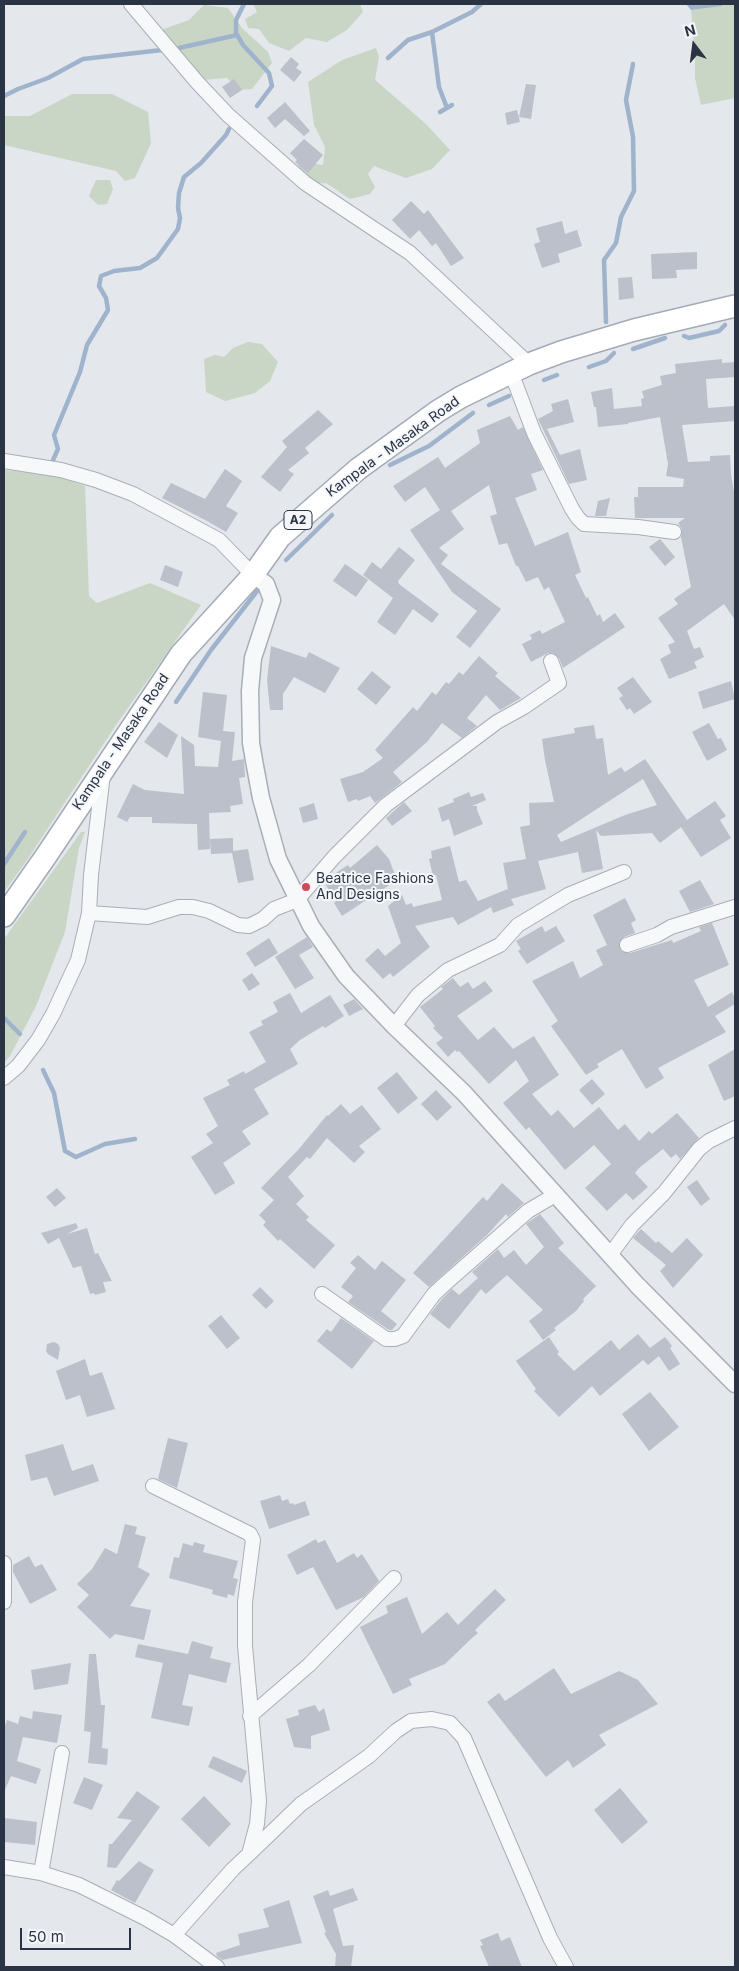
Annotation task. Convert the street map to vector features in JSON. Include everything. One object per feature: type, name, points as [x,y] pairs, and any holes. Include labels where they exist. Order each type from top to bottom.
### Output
[{"type":"main road","name":"Kampala - Masaka Road","points":[[4,916],[181,654],[253,576],[280,537],[358,469],[460,397],[520,368],[561,352],[634,330],[735,306]]},
{"type":"street","points":[[131,4],[197,82],[239,125],[305,183],[410,253],[520,368],[534,433],[572,509],[584,524],[638,527],[674,532]]},
{"type":"street","points":[[4,461],[61,470],[96,480],[133,494],[219,540],[253,576],[266,584],[272,600],[253,658],[250,691],[251,743],[261,798],[278,859],[311,926],[346,976],[394,1026],[452,1081],[514,1147],[610,1255],[735,1384]]},
{"type":"street","points":[[89,914],[147,916],[179,907],[192,907],[209,911],[238,925],[249,926],[263,919],[274,909],[297,900],[334,857],[386,805],[498,722],[559,683],[551,661]]},
{"type":"street","points":[[4,1078],[18,1066],[38,1040],[53,1014],[78,960],[89,914],[104,768]]},
{"type":"street","points":[[394,1026],[418,995],[448,970],[500,945],[518,925],[568,896],[624,872]]},
{"type":"street","points":[[627,945],[657,935],[670,926],[735,907]]},
{"type":"street","points":[[610,1255],[632,1225],[664,1193],[699,1149],[709,1141],[735,1128]]},
{"type":"street","points":[[322,1294],[386,1339],[395,1339],[403,1336],[434,1294],[528,1211],[555,1195]]},
{"type":"street","points":[[153,1486],[250,1534],[253,1540],[245,1602],[245,1646],[259,1801],[258,1824],[249,1854]]},
{"type":"street","points":[[4,1564],[4,1602]]},
{"type":"street","points":[[250,1716],[309,1665],[394,1578]]},
{"type":"street","points":[[174,1935],[234,1869],[301,1804],[369,1756],[396,1731],[411,1721],[432,1719],[450,1723],[464,1738],[550,1938],[566,1967]]},
{"type":"street","points":[[41,1873],[62,1753]]},
{"type":"street","points":[[4,1866],[41,1873],[79,1885],[145,1918],[174,1935],[217,1967]]},
{"type":"green space","points":[[253,4],[360,4],[363,12],[347,30],[327,42],[306,38],[289,51],[269,43],[259,29],[248,28],[245,19],[257,12]]},
{"type":"green space","points":[[722,4],[735,4],[735,98],[701,105],[695,78],[691,10],[722,6]]},
{"type":"green space","points":[[204,5],[228,8],[242,28],[268,52],[272,63],[252,89],[239,90],[227,78],[202,80],[161,30],[189,20]]},
{"type":"green space","points":[[376,48],[379,57],[375,80],[426,124],[450,150],[432,169],[406,178],[374,166],[368,174],[375,187],[370,194],[350,199],[326,183],[313,184],[296,166],[307,163],[323,165],[325,147],[314,125],[308,82],[342,60]]},
{"type":"green space","points":[[72,94],[112,94],[148,112],[151,143],[135,178],[125,181],[116,171],[4,145],[4,116],[30,116]]},
{"type":"green space","points":[[96,180],[110,180],[113,189],[107,204],[98,205],[89,196]]},
{"type":"green space","points":[[248,342],[262,344],[278,362],[270,381],[255,393],[225,401],[206,392],[204,359],[215,355],[224,357],[233,348]]},
{"type":"green space","points":[[4,470],[53,475],[85,486],[89,596],[97,603],[150,583],[201,605],[118,722],[4,892]]},
{"type":"green space","points":[[81,832],[85,832],[79,848],[65,932],[36,1006],[10,1056],[4,1063],[4,939]]},
{"type":"water","points":[[686,4],[722,4],[722,6],[691,10]]},
{"type":"building","points":[[291,57],[299,64],[296,68],[302,72],[294,82],[280,70]]},
{"type":"building","points":[[234,79],[242,90],[230,98],[222,87]]},
{"type":"building","points":[[526,84],[536,85],[531,119],[519,117]]},
{"type":"building","points":[[285,102],[310,131],[304,136],[285,119],[275,128],[267,118]]},
{"type":"building","points":[[517,110],[520,122],[507,125],[505,113]]},
{"type":"building","points":[[304,139],[323,155],[308,173],[295,162],[297,160],[290,153]]},
{"type":"building","points":[[411,201],[424,214],[428,210],[464,258],[451,266],[436,243],[432,246],[419,230],[410,239],[392,220]]},
{"type":"building","points":[[562,221],[565,234],[577,230],[582,246],[558,254],[560,262],[542,268],[534,244],[540,242],[536,228]]},
{"type":"building","points":[[697,252],[697,269],[676,270],[677,278],[652,279],[651,254]]},
{"type":"building","points":[[632,277],[634,298],[619,300],[618,278]]},
{"type":"building","points":[[722,359],[722,363],[735,362],[735,377],[706,379],[708,408],[735,406],[735,421],[682,425],[688,462],[710,461],[710,456],[730,455],[735,498],[735,620],[724,604],[687,631],[694,649],[700,647],[704,657],[694,662],[697,668],[669,679],[660,659],[671,653],[668,645],[675,642],[658,618],[678,604],[674,599],[691,587],[681,537],[682,529],[678,523],[685,518],[635,518],[634,497],[638,497],[638,487],[683,487],[684,479],[666,476],[668,464],[660,417],[628,424],[598,427],[596,407],[594,407],[591,392],[612,388],[614,409],[642,406],[641,399],[644,398],[642,391],[662,385],[660,376],[676,373],[675,364]]},
{"type":"building","points":[[568,399],[574,422],[547,429],[560,455],[580,449],[587,480],[569,484],[538,419],[553,411],[551,404]]},
{"type":"building","points":[[318,410],[333,424],[305,448],[309,453],[288,470],[294,474],[280,492],[261,477],[287,447],[282,441]]},
{"type":"building","points":[[510,416],[518,430],[523,427],[543,470],[531,474],[537,490],[515,498],[535,546],[568,532],[581,572],[575,575],[586,598],[588,597],[597,616],[600,614],[603,622],[615,613],[625,627],[563,668],[559,658],[553,653],[548,653],[531,662],[522,644],[532,639],[530,635],[540,630],[542,634],[565,622],[549,587],[544,590],[538,577],[526,582],[518,566],[516,566],[507,543],[499,545],[490,516],[497,514],[489,485],[451,511],[464,529],[439,548],[448,555],[441,564],[501,609],[470,648],[456,637],[477,611],[452,592],[410,530],[440,510],[425,487],[405,502],[393,486],[438,457],[445,468],[480,443],[477,430]]},
{"type":"building","points":[[225,469],[242,481],[226,506],[238,513],[226,532],[162,498],[171,483],[205,499]]},
{"type":"building","points":[[610,498],[606,516],[595,516],[598,501]]},
{"type":"building","points":[[660,539],[675,557],[665,566],[649,547]]},
{"type":"building","points":[[399,547],[415,560],[398,581],[399,584],[439,614],[432,623],[413,609],[395,635],[377,622],[393,598],[363,575],[372,562],[381,569]]},
{"type":"building","points":[[345,564],[368,580],[356,597],[333,581]]},
{"type":"building","points":[[165,565],[183,572],[178,587],[160,580]]},
{"type":"building","points":[[271,646],[306,658],[309,652],[340,668],[325,693],[294,677],[283,694],[283,710],[270,710],[267,680]]},
{"type":"building","points":[[479,656],[498,673],[495,676],[521,698],[500,710],[486,695],[467,718],[477,726],[462,738],[442,723],[427,742],[393,772],[402,782],[375,803],[370,796],[358,801],[357,799],[348,802],[340,779],[363,772],[383,758],[375,750],[413,707],[417,711],[432,692],[436,695],[446,682],[449,684],[459,672],[463,675]]},
{"type":"building","points":[[372,671],[391,687],[376,705],[357,689]]},
{"type":"building","points":[[633,677],[652,702],[634,714],[630,708],[627,710],[619,698],[623,696],[617,688]]},
{"type":"building","points":[[731,681],[735,699],[703,709],[698,692]]},
{"type":"building","points":[[203,692],[227,695],[223,731],[235,732],[232,761],[244,759],[245,777],[239,778],[243,804],[230,806],[231,812],[209,813],[210,849],[198,850],[197,824],[152,823],[152,817],[130,817],[127,822],[117,817],[133,784],[145,790],[184,794],[181,736],[194,745],[195,766],[218,767],[221,741],[198,737]]},
{"type":"building","points":[[159,722],[178,735],[167,758],[144,742]]},
{"type":"building","points":[[709,723],[718,739],[721,738],[727,750],[707,761],[692,732]]},
{"type":"building","points":[[594,725],[596,739],[603,738],[608,775],[621,767],[625,772],[645,759],[687,820],[715,801],[726,816],[720,820],[731,838],[701,857],[681,827],[660,843],[652,833],[601,836],[596,830],[603,869],[582,873],[578,852],[538,861],[546,889],[511,899],[514,905],[493,913],[491,907],[458,925],[453,917],[415,926],[430,947],[393,977],[390,973],[383,979],[365,960],[378,948],[385,956],[401,943],[388,906],[402,895],[406,905],[412,903],[413,907],[442,900],[436,875],[433,876],[429,859],[432,858],[431,851],[450,846],[459,882],[466,880],[478,901],[508,889],[503,863],[526,859],[520,827],[530,825],[529,803],[554,802],[542,739],[575,733],[574,728]],"holes":[[[643,779],[657,805],[625,815],[561,842],[557,835]]]},
{"type":"building","points":[[469,792],[471,797],[483,793],[486,800],[472,806],[477,806],[483,824],[454,836],[449,819],[442,822],[438,808],[454,802],[453,799]]},
{"type":"building","points":[[404,802],[412,811],[392,826],[386,818]]},
{"type":"building","points":[[314,803],[318,819],[303,823],[299,808]]},
{"type":"building","points":[[233,838],[233,851],[248,849],[254,880],[238,883],[232,853],[211,854],[210,839]]},
{"type":"building","points":[[377,845],[389,859],[397,880],[342,916],[334,903],[336,901],[324,882],[348,865],[350,868]]},
{"type":"building","points":[[700,880],[714,904],[690,912],[679,891]]},
{"type":"building","points":[[625,898],[636,920],[631,923],[635,933],[624,937],[619,943],[621,951],[630,953],[672,940],[673,943],[701,931],[699,927],[712,923],[729,965],[694,980],[708,1007],[732,992],[735,999],[735,1004],[715,1016],[726,1032],[658,1068],[664,1078],[646,1089],[622,1049],[597,1064],[599,1067],[586,1075],[551,1026],[558,1021],[532,981],[573,961],[580,978],[603,965],[596,950],[607,945],[593,915]]},
{"type":"building","points":[[542,926],[545,932],[556,926],[565,941],[527,964],[518,951],[521,949],[516,941]]},
{"type":"building","points":[[307,937],[313,947],[299,955],[314,978],[295,989],[275,957]]},
{"type":"building","points":[[269,938],[278,953],[255,967],[246,953]]},
{"type":"building","points":[[252,973],[260,984],[249,991],[242,980]]},
{"type":"building","points":[[453,978],[460,987],[468,982],[473,989],[485,981],[493,991],[457,1016],[478,1040],[494,1027],[513,1049],[534,1036],[559,1075],[532,1094],[551,1116],[558,1110],[574,1128],[599,1107],[618,1130],[625,1124],[639,1141],[649,1131],[652,1134],[677,1113],[699,1138],[680,1159],[676,1154],[671,1158],[663,1149],[639,1168],[635,1173],[648,1187],[633,1200],[626,1193],[607,1211],[585,1188],[611,1164],[594,1145],[565,1170],[529,1127],[526,1130],[503,1103],[529,1081],[516,1060],[489,1084],[459,1051],[455,1050],[448,1057],[436,1043],[443,1038],[433,1028],[435,1026],[420,1007],[443,989],[441,987]]},
{"type":"building","points":[[290,993],[301,1013],[330,995],[344,1016],[300,1040],[290,1049],[298,1064],[254,1089],[269,1114],[242,1131],[251,1144],[223,1163],[235,1183],[215,1195],[191,1157],[213,1143],[206,1134],[218,1126],[203,1098],[230,1085],[227,1080],[244,1071],[245,1074],[266,1062],[249,1032],[263,1025],[261,1021],[278,1012],[273,1002]]},
{"type":"building","points":[[354,999],[363,1009],[349,1016],[343,1005]]},
{"type":"building","points":[[735,1049],[735,1096],[724,1101],[708,1065]]},
{"type":"building","points":[[397,1072],[418,1098],[398,1114],[377,1088]]},
{"type":"building","points":[[592,1079],[605,1094],[592,1105],[579,1090]]},
{"type":"building","points":[[436,1090],[452,1107],[437,1121],[421,1104]]},
{"type":"building","points":[[341,1104],[350,1114],[362,1105],[381,1129],[359,1146],[365,1152],[354,1163],[327,1138],[310,1159],[307,1157],[288,1177],[304,1196],[296,1204],[309,1217],[306,1220],[335,1245],[314,1269],[280,1239],[278,1241],[263,1225],[266,1222],[259,1215],[274,1200],[261,1188],[298,1150],[327,1115]]},
{"type":"building","points":[[697,1180],[710,1199],[701,1206],[687,1187]]},
{"type":"building","points":[[502,1183],[524,1203],[508,1217],[506,1214],[487,1235],[429,1287],[413,1273],[483,1197],[487,1201]]},
{"type":"building","points":[[57,1188],[66,1198],[55,1207],[46,1197]]},
{"type":"building","points":[[540,1214],[564,1243],[558,1248],[596,1286],[583,1299],[584,1301],[576,1311],[554,1328],[556,1330],[543,1340],[529,1321],[543,1310],[507,1275],[486,1294],[481,1289],[449,1329],[430,1314],[452,1289],[459,1295],[478,1278],[472,1272],[498,1249],[504,1258],[514,1250],[526,1265],[544,1247],[526,1224]]},
{"type":"building","points":[[76,1223],[78,1228],[67,1234],[87,1228],[95,1254],[98,1253],[112,1281],[103,1282],[106,1292],[95,1295],[94,1293],[90,1294],[81,1266],[73,1268],[59,1238],[48,1244],[41,1233]]},
{"type":"building","points":[[641,1229],[656,1243],[658,1241],[672,1253],[687,1238],[703,1255],[673,1288],[660,1271],[666,1265],[633,1238]]},
{"type":"building","points":[[358,1255],[375,1270],[382,1261],[406,1280],[381,1311],[397,1324],[392,1330],[389,1330],[348,1302],[353,1296],[341,1287],[356,1268],[350,1263]]},
{"type":"building","points":[[260,1287],[274,1301],[266,1309],[252,1295]]},
{"type":"building","points":[[221,1315],[240,1338],[227,1349],[208,1326]]},
{"type":"building","points":[[341,1318],[374,1341],[352,1369],[317,1341],[327,1329],[331,1332]]},
{"type":"building","points":[[638,1334],[650,1348],[665,1337],[672,1346],[670,1348],[680,1364],[669,1371],[659,1356],[648,1365],[643,1360],[600,1396],[592,1386],[559,1417],[534,1391],[536,1389],[516,1361],[549,1337],[559,1352],[557,1354],[574,1371],[611,1340],[619,1350]]},
{"type":"building","points":[[54,1342],[60,1348],[58,1360],[46,1351],[47,1344]]},
{"type":"building","points":[[85,1359],[90,1376],[102,1372],[115,1409],[87,1417],[80,1395],[66,1400],[56,1371]]},
{"type":"building","points":[[650,1392],[679,1427],[649,1451],[622,1414]]},
{"type":"building","points":[[168,1438],[188,1443],[177,1488],[158,1479]]},
{"type":"building","points":[[63,1444],[72,1471],[93,1464],[99,1481],[54,1496],[47,1477],[31,1481],[25,1455]]},
{"type":"building","points":[[280,1495],[282,1501],[288,1499],[290,1504],[293,1503],[294,1505],[305,1501],[310,1515],[269,1529],[260,1501]]},
{"type":"building","points":[[125,1524],[137,1527],[135,1534],[146,1537],[138,1567],[150,1574],[130,1606],[151,1610],[144,1640],[115,1634],[110,1639],[77,1607],[89,1595],[77,1584],[92,1569],[105,1548],[117,1554]]},
{"type":"building","points":[[316,1539],[318,1543],[325,1540],[337,1563],[354,1553],[357,1558],[362,1554],[379,1581],[364,1597],[336,1610],[313,1567],[297,1575],[287,1555]]},
{"type":"building","points":[[194,1542],[205,1545],[203,1552],[238,1561],[233,1578],[238,1579],[234,1596],[228,1594],[227,1598],[212,1594],[213,1590],[169,1578],[174,1557],[179,1558],[183,1543],[193,1546]]},
{"type":"building","points":[[29,1556],[35,1567],[42,1564],[57,1590],[30,1604],[13,1572],[13,1565]]},
{"type":"building","points":[[495,1589],[506,1600],[475,1630],[478,1633],[445,1664],[409,1679],[412,1685],[393,1694],[360,1627],[388,1613],[386,1606],[407,1597],[422,1634],[447,1612],[458,1625]]},
{"type":"building","points":[[192,1641],[213,1647],[210,1658],[231,1663],[226,1683],[189,1674],[182,1705],[193,1707],[189,1726],[151,1718],[163,1663],[135,1657],[138,1644],[188,1654]]},
{"type":"building","points":[[89,1654],[96,1654],[101,1705],[105,1705],[102,1748],[108,1749],[107,1765],[88,1763],[91,1732],[84,1731]]},
{"type":"building","points":[[71,1663],[68,1684],[34,1690],[31,1670]]},
{"type":"building","points":[[554,1668],[571,1694],[619,1671],[638,1680],[658,1704],[599,1735],[606,1745],[573,1768],[568,1760],[546,1777],[487,1702],[499,1693],[505,1701]]},
{"type":"building","points":[[315,1705],[319,1712],[324,1708],[330,1730],[311,1736],[311,1749],[294,1747],[286,1719],[299,1715],[298,1710]]},
{"type":"building","points":[[33,1711],[62,1715],[57,1743],[23,1737],[17,1761],[41,1769],[36,1784],[11,1776],[4,1792],[4,1728],[7,1720],[18,1724],[20,1716],[32,1719]]},
{"type":"building","points":[[213,1756],[247,1771],[242,1783],[208,1767]]},
{"type":"building","points":[[84,1777],[103,1785],[92,1810],[73,1803]]},
{"type":"building","points":[[620,1788],[648,1822],[622,1844],[594,1810]]},
{"type":"building","points":[[137,1791],[160,1807],[116,1868],[107,1867],[109,1844],[112,1844],[132,1820],[117,1818]]},
{"type":"building","points":[[204,1796],[231,1824],[209,1847],[181,1819]]},
{"type":"building","points":[[4,1818],[37,1822],[35,1845],[4,1842]]},
{"type":"building","points":[[139,1861],[154,1870],[135,1903],[111,1890],[117,1880],[119,1881]]},
{"type":"building","points":[[353,1888],[358,1900],[333,1909],[343,1946],[354,1945],[351,1967],[335,1967],[336,1954],[324,1933],[326,1932],[313,1896],[328,1890],[330,1896]]},
{"type":"building","points":[[289,1900],[302,1943],[222,1960],[217,1956],[216,1953],[240,1945],[238,1934],[269,1927],[263,1909]]},
{"type":"building","points":[[498,1933],[501,1941],[510,1937],[522,1967],[489,1967],[480,1946],[483,1945],[480,1940]]},
{"type":"waterway","points":[[244,4],[236,20],[236,33],[243,45],[269,73],[272,86],[257,106]]},
{"type":"waterway","points":[[388,58],[408,40],[432,32],[472,12],[481,4]]},
{"type":"waterway","points":[[432,32],[439,87],[447,108]]},
{"type":"waterway","points":[[179,48],[237,35]]},
{"type":"waterway","points":[[4,96],[48,78],[83,59],[162,50]]},
{"type":"waterway","points":[[606,322],[604,260],[616,243],[621,217],[634,191],[633,137],[626,100],[633,64]]},
{"type":"waterway","points":[[440,112],[452,105]]},
{"type":"waterway","points":[[53,460],[58,449],[54,435],[80,372],[87,345],[108,310],[106,298],[99,286],[101,276],[114,271],[140,268],[157,258],[178,229],[180,218],[178,208],[179,193],[184,177],[201,163],[229,129]]},
{"type":"waterway","points":[[684,336],[689,338],[719,331],[725,325]]},
{"type":"waterway","points":[[633,349],[665,338]]},
{"type":"waterway","points":[[589,367],[606,361],[614,353]]},
{"type":"waterway","points":[[544,380],[557,375]]},
{"type":"waterway","points":[[489,405],[509,396]]},
{"type":"waterway","points":[[390,465],[429,446],[473,413]]},
{"type":"waterway","points":[[286,560],[332,515]]},
{"type":"waterway","points":[[176,702],[211,650],[261,586]]},
{"type":"waterway","points":[[4,864],[25,832]]},
{"type":"waterway","points":[[4,1018],[20,1034]]},
{"type":"waterway","points":[[43,1070],[54,1093],[65,1151],[76,1157],[105,1144],[135,1139]]},
{"type":"place","name":"Beatrice Fashions And Designs","points":[[306,887]]}]
